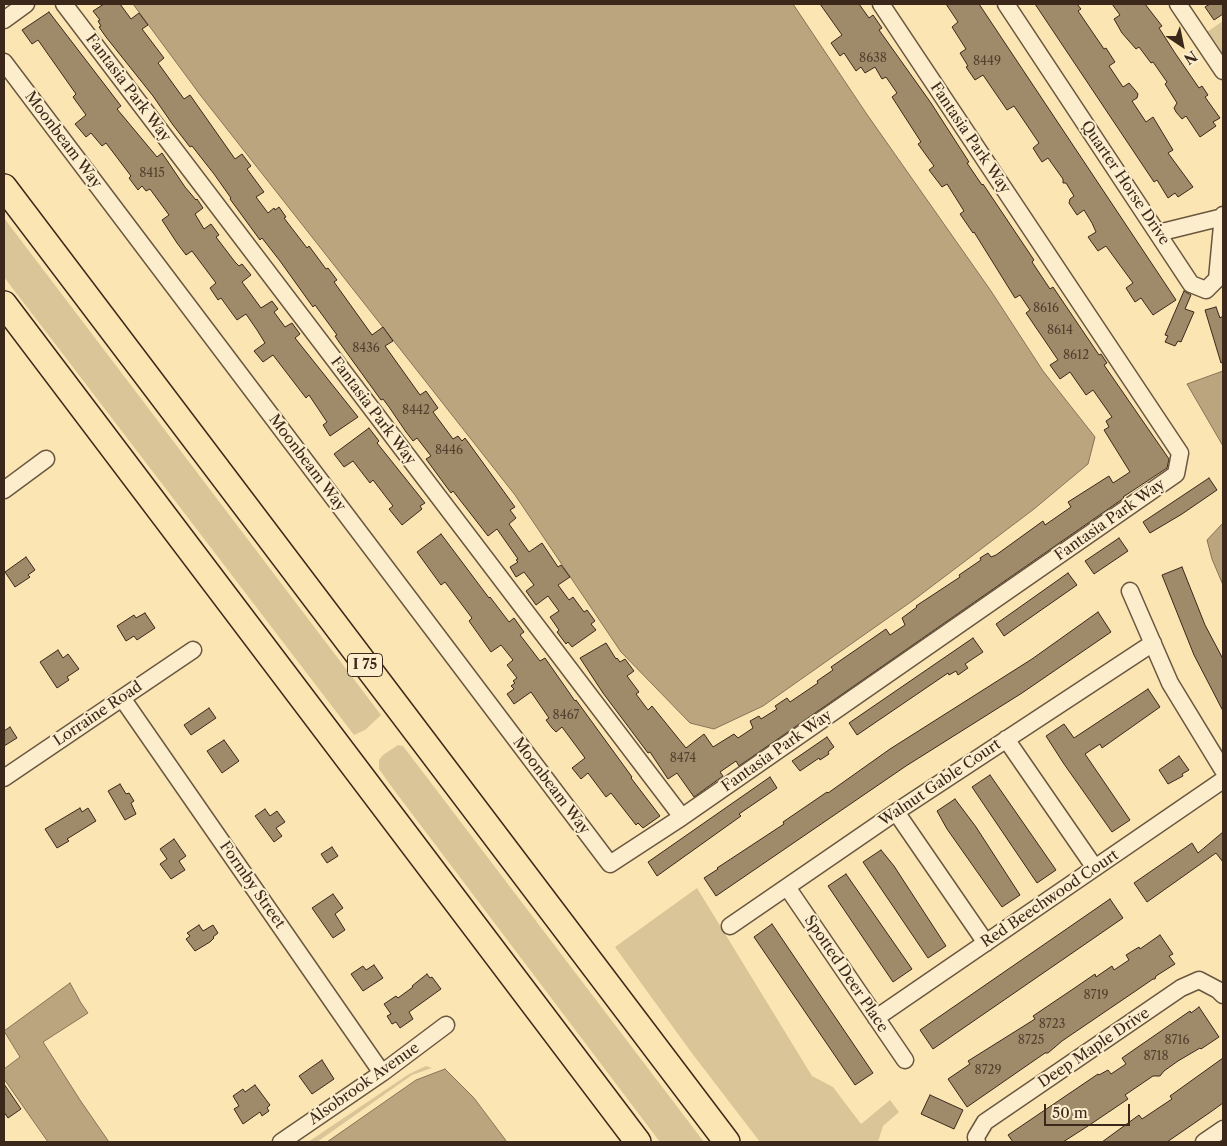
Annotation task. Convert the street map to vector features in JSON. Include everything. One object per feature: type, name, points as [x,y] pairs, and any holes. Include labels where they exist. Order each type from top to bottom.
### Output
[{"type":"highway","name":"I 75","points":[[4,187],[727,1142]]},
{"type":"highway","points":[[4,304],[638,1142]]},
{"type":"street","points":[[4,20],[26,4]]},
{"type":"street","name":"Fantasia Park Way","points":[[64,4],[682,817]]},
{"type":"street","name":"Fantasia Park Way","points":[[610,864],[682,817],[1176,474],[1180,452],[880,4]]},
{"type":"street","name":"Quarter Horse Drive","points":[[1006,4],[1191,284],[1206,290],[1217,279],[1223,216]]},
{"type":"street","points":[[1178,4],[1223,71]]},
{"type":"street","name":"Moonbeam Way","points":[[4,62],[610,864]]},
{"type":"street","points":[[1158,233],[1223,216]]},
{"type":"street","points":[[4,490],[46,459]]},
{"type":"street","points":[[1130,591],[1170,683],[1223,770]]},
{"type":"street","name":"Walnut Gable Court","points":[[730,926],[896,812],[1153,643]]},
{"type":"street","name":"Lorraine Road","points":[[4,778],[193,650]]},
{"type":"street","name":"Formby Street","points":[[122,698],[382,1073]]},
{"type":"street","points":[[1006,739],[1095,868]]},
{"type":"street","name":"Red Beechwood Court","points":[[876,1018],[1223,780]]},
{"type":"street","points":[[896,812],[986,942]]},
{"type":"street","name":"Spotted Deer Place","points":[[787,887],[905,1060]]},
{"type":"street","name":"Deep Maple Drive","points":[[977,1142],[976,1137],[985,1122],[1181,988],[1199,980],[1218,990],[1223,995]]},
{"type":"street","name":"Alsobrook Avenue","points":[[281,1142],[382,1073],[446,1025]]},
{"type":"street","points":[[1204,1142],[1223,1129]]},
{"type":"shaded area","points":[[133,4],[793,4],[866,113],[991,291],[1043,371],[1095,437],[1088,464],[1034,509],[915,599],[763,706],[714,729],[690,723],[621,652],[515,495],[201,96]]},
{"type":"shaded area","points":[[1223,21],[1223,62],[1204,34]]},
{"type":"shaded area","points":[[4,218],[381,715],[365,730],[354,735],[4,277]]},
{"type":"shaded area","points":[[1223,371],[1223,446],[1187,384]]},
{"type":"shaded area","points":[[1223,523],[1223,585],[1212,559],[1207,540]]},
{"type":"shaded area","points":[[398,745],[403,746],[704,1142],[660,1142],[379,769],[379,760]]},
{"type":"shaded area","points":[[697,888],[812,1076],[833,1087],[861,1124],[890,1100],[899,1112],[883,1126],[878,1142],[760,1142],[691,1052],[615,947]]},
{"type":"shaded area","points":[[70,983],[88,1013],[43,1042],[109,1142],[48,1142],[4,1079],[4,1069],[20,1057],[4,1031]]},
{"type":"shaded area","points":[[426,1066],[432,1068],[412,1075],[317,1142],[308,1142],[409,1074]]},
{"type":"shaded area","points":[[445,1069],[474,1098],[507,1142],[327,1142],[416,1080]]},
{"type":"building","points":[[104,4],[120,4],[131,19],[139,13],[148,25],[142,29],[164,58],[158,63],[184,99],[190,95],[235,159],[242,154],[251,166],[247,169],[264,192],[256,197],[268,213],[274,208],[275,210],[279,207],[286,217],[284,218],[307,248],[309,246],[337,280],[334,282],[372,335],[383,327],[393,341],[385,346],[420,395],[426,391],[438,408],[433,412],[453,439],[458,436],[462,441],[465,438],[515,507],[510,510],[516,518],[509,524],[529,552],[542,543],[558,567],[561,565],[570,577],[558,585],[569,600],[573,597],[584,612],[587,610],[595,621],[591,624],[596,630],[572,647],[568,642],[566,644],[557,632],[559,630],[550,617],[559,611],[548,596],[536,605],[526,591],[534,585],[524,572],[516,577],[510,567],[518,562],[516,560],[518,559],[497,529],[488,536],[453,491],[451,493],[426,459],[431,456],[417,438],[413,441],[383,399],[381,400],[315,305],[313,307],[262,238],[260,240],[214,174],[192,146],[190,147],[153,96],[106,37],[99,27],[101,26],[98,21],[100,20],[93,11]]},
{"type":"building","points":[[820,4],[859,4],[869,18],[873,15],[882,28],[879,30],[931,103],[969,162],[967,163],[1034,260],[1032,262],[1050,289],[1053,287],[1099,355],[1101,354],[1107,363],[1104,365],[1169,459],[1167,468],[739,766],[736,761],[720,772],[723,776],[694,797],[677,773],[668,779],[650,752],[648,753],[603,693],[580,658],[606,643],[616,659],[620,662],[625,659],[634,671],[627,676],[639,692],[636,694],[648,710],[652,706],[686,748],[704,734],[713,747],[734,734],[738,738],[753,728],[750,721],[759,716],[761,719],[777,709],[775,706],[787,698],[790,702],[818,683],[817,681],[833,670],[831,667],[886,629],[890,635],[905,625],[902,618],[916,606],[960,577],[959,575],[981,560],[980,558],[988,553],[991,557],[996,555],[1043,521],[1045,525],[1071,507],[1068,502],[1109,476],[1113,483],[1130,472],[1104,430],[1109,427],[1106,421],[1112,417],[1093,390],[1086,395],[1070,372],[1060,379],[1050,365],[1058,360],[1026,313],[1030,310],[1020,295],[1015,298],[974,232],[960,214],[964,211],[947,184],[942,187],[929,170],[934,166],[918,144],[921,142],[892,97],[897,93],[886,77],[882,79],[875,67],[865,73],[861,67],[856,71],[844,53],[840,56],[831,43],[842,35]]},
{"type":"building","points":[[946,4],[979,4],[1176,300],[1153,315],[1141,298],[1135,302],[1126,288],[1133,283],[1106,246],[1098,251],[1088,237],[1096,232],[1092,223],[1084,210],[1077,215],[1069,203],[1070,199],[1074,196],[1066,183],[1063,183],[1063,179],[1048,158],[1042,162],[1038,156],[1033,148],[1039,143],[1014,106],[1007,110],[983,75],[975,80],[966,67],[968,66],[960,53],[966,49],[952,27],[958,22]]},
{"type":"building","points":[[1035,4],[1077,4],[1081,9],[1078,11],[1115,62],[1109,66],[1123,87],[1129,83],[1138,94],[1137,98],[1132,101],[1146,122],[1153,117],[1173,150],[1168,153],[1193,187],[1178,197],[1175,193],[1168,198],[1157,180],[1154,182]]},
{"type":"building","points":[[1112,4],[1145,4],[1162,26],[1159,28],[1199,88],[1202,86],[1208,95],[1205,97],[1220,118],[1213,122],[1216,126],[1200,137],[1186,116],[1182,119],[1176,112],[1174,108],[1177,103],[1165,84],[1167,82],[1153,62],[1151,63],[1139,47],[1136,49],[1122,33],[1114,19],[1120,15]]},
{"type":"building","points":[[1210,4],[1223,4],[1223,14],[1214,20],[1205,7]]},
{"type":"building","points":[[49,12],[121,106],[117,109],[157,157],[162,153],[185,187],[197,199],[203,208],[195,214],[204,229],[211,224],[219,235],[216,237],[235,262],[239,266],[242,264],[251,275],[242,282],[261,308],[272,301],[278,309],[274,312],[285,327],[292,323],[300,334],[295,338],[358,417],[330,436],[323,425],[327,422],[309,395],[306,398],[273,355],[263,362],[254,351],[265,343],[257,330],[246,314],[237,320],[221,298],[218,300],[210,288],[216,283],[192,251],[186,255],[177,243],[162,220],[169,215],[150,189],[146,191],[142,186],[138,190],[129,178],[131,176],[106,143],[102,146],[91,133],[86,137],[75,124],[86,115],[73,97],[76,94],[38,40],[32,44],[22,30]]},
{"type":"building","points":[[1184,291],[1191,295],[1185,309],[1194,312],[1181,342],[1178,341],[1175,346],[1165,342],[1168,336],[1165,335]]},
{"type":"building","points":[[1216,307],[1220,318],[1223,316],[1223,362],[1221,363],[1205,310]]},
{"type":"building","points":[[369,428],[379,441],[377,443],[425,503],[420,506],[422,509],[402,525],[389,509],[393,506],[373,480],[370,483],[353,461],[344,467],[334,454]]},
{"type":"building","points":[[1209,478],[1217,490],[1150,533],[1143,522]]},
{"type":"building","points":[[441,534],[509,622],[514,618],[524,632],[520,635],[540,661],[545,658],[660,816],[643,828],[638,823],[636,825],[611,793],[606,797],[588,773],[581,779],[572,768],[585,758],[562,727],[556,732],[552,728],[546,720],[549,718],[531,692],[514,704],[507,694],[514,689],[511,686],[517,678],[507,665],[513,660],[501,645],[491,652],[469,621],[472,618],[445,582],[441,585],[417,552]]},
{"type":"building","points":[[1119,538],[1128,551],[1094,574],[1085,561]]},
{"type":"building","points":[[26,557],[35,570],[28,575],[30,577],[15,587],[5,572]]},
{"type":"building","points":[[1182,567],[1205,625],[1223,659],[1223,711],[1194,655],[1162,575]]},
{"type":"building","points":[[1068,573],[1077,585],[1004,636],[996,624]]},
{"type":"building","points":[[1098,612],[1111,632],[1022,693],[906,766],[716,896],[704,878],[717,868],[784,824],[783,822],[890,749],[1032,659]]},
{"type":"building","points":[[145,613],[155,628],[137,640],[134,636],[126,641],[117,626],[134,615],[136,618]]},
{"type":"building","points":[[973,638],[983,652],[965,664],[968,668],[958,675],[956,671],[949,675],[948,673],[857,735],[849,723]]},
{"type":"building","points":[[58,650],[63,658],[68,654],[79,669],[67,677],[69,680],[57,688],[40,662]]},
{"type":"building","points":[[1148,689],[1160,707],[1102,748],[1100,744],[1085,754],[1130,820],[1112,832],[1046,736],[1064,724],[1074,738]]},
{"type":"building","points":[[209,708],[216,718],[191,735],[184,725]]},
{"type":"building","points":[[10,727],[17,738],[4,746],[4,731]]},
{"type":"building","points":[[827,737],[834,747],[828,752],[829,754],[820,760],[819,758],[800,771],[792,761]]},
{"type":"building","points":[[224,740],[239,761],[222,773],[207,751]]},
{"type":"building","points":[[1179,756],[1189,770],[1182,774],[1183,776],[1168,784],[1159,770]]},
{"type":"building","points":[[990,775],[1056,870],[1037,883],[972,787]]},
{"type":"building","points":[[770,777],[777,788],[739,814],[741,816],[657,876],[648,862]]},
{"type":"building","points":[[120,784],[126,794],[129,793],[134,801],[131,803],[136,814],[125,820],[108,791]]},
{"type":"building","points":[[955,799],[976,827],[1020,895],[1002,907],[947,829],[937,811]]},
{"type":"building","points":[[80,808],[82,812],[88,808],[96,821],[67,839],[69,841],[57,848],[45,829]]},
{"type":"building","points":[[265,809],[270,816],[277,811],[285,822],[276,828],[282,836],[274,842],[255,816]]},
{"type":"building","points":[[1223,832],[1223,862],[1216,853],[1147,902],[1134,883],[1192,843],[1198,853]]},
{"type":"building","points":[[174,839],[186,856],[179,861],[185,870],[171,879],[160,864],[167,859],[160,849]]},
{"type":"building","points":[[332,847],[338,856],[327,863],[321,854]]},
{"type":"building","points":[[881,850],[894,866],[946,946],[928,958],[863,862]]},
{"type":"building","points":[[846,874],[912,969],[893,982],[828,886]]},
{"type":"building","points":[[333,894],[343,908],[335,914],[345,930],[333,938],[312,908]]},
{"type":"building","points":[[1110,899],[1123,918],[933,1049],[920,1030]]},
{"type":"building","points":[[772,924],[873,1073],[855,1085],[754,937]]},
{"type":"building","points":[[199,925],[203,931],[213,925],[218,933],[210,942],[195,951],[186,939],[190,936],[187,933]]},
{"type":"building","points":[[1160,935],[1173,954],[1169,956],[1175,964],[967,1107],[948,1079],[970,1064],[968,1061],[1035,1019],[1033,1016],[1095,974],[1096,977],[1112,966],[1114,970],[1129,960],[1126,955],[1139,947],[1140,949]]},
{"type":"building","points":[[374,965],[383,978],[363,991],[351,974],[363,966],[366,970]]},
{"type":"building","points":[[427,974],[430,978],[432,977],[441,989],[409,1012],[413,1019],[400,1028],[396,1022],[392,1024],[387,1016],[391,1014],[384,1004],[396,996],[398,998]]},
{"type":"building","points":[[1199,1007],[1219,1037],[1178,1061],[1160,1076],[1153,1076],[1125,1095],[1128,1099],[1088,1126],[1063,1142],[1013,1142],[1008,1135],[1098,1074],[1108,1070],[1111,1074],[1126,1064],[1122,1058],[1190,1011],[1191,1013]]},
{"type":"building","points":[[1223,1058],[1223,1103],[1212,1111],[1167,1142],[1102,1142],[1139,1115],[1142,1119],[1172,1099],[1170,1096]]},
{"type":"building","points":[[322,1060],[334,1079],[312,1094],[299,1076]]},
{"type":"building","points":[[4,1084],[21,1109],[8,1118],[4,1112]]},
{"type":"building","points":[[255,1085],[270,1105],[267,1108],[269,1111],[262,1116],[260,1112],[243,1124],[234,1109],[239,1106],[233,1096],[243,1089],[245,1092]]},
{"type":"building","points":[[930,1095],[963,1110],[954,1129],[921,1114]]}]
